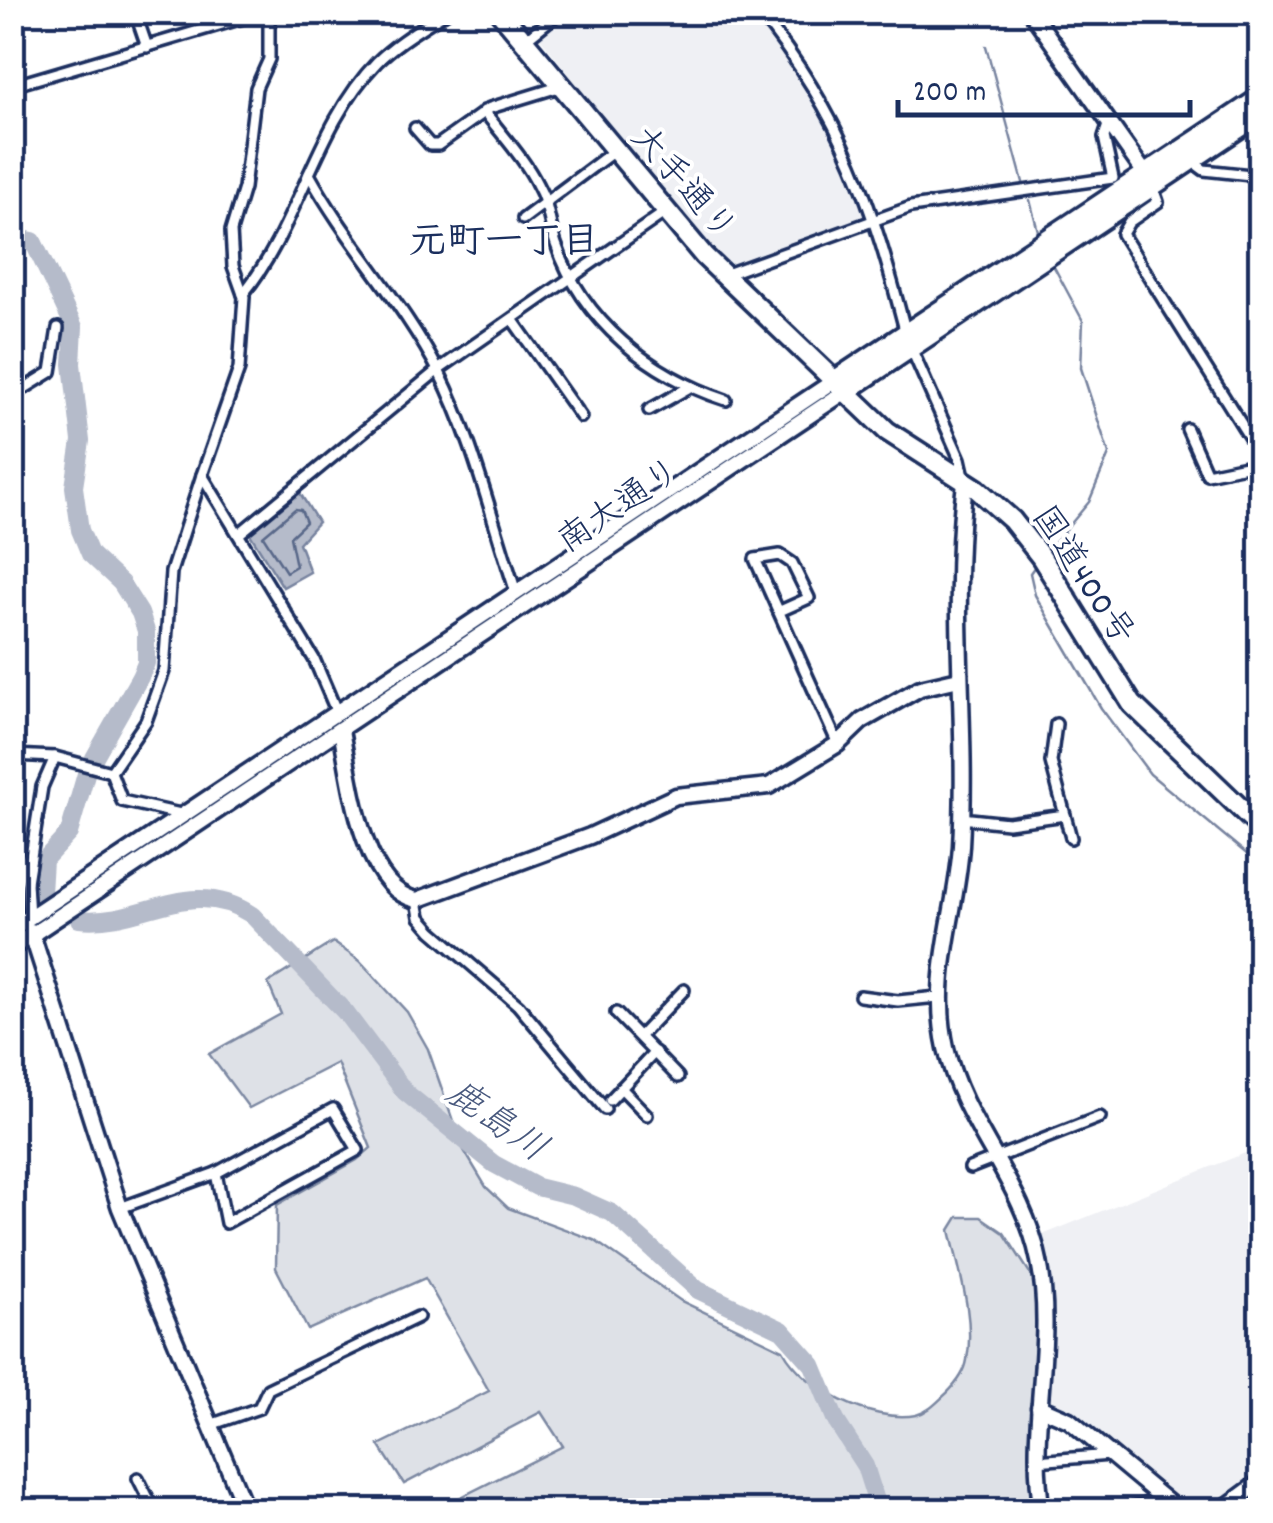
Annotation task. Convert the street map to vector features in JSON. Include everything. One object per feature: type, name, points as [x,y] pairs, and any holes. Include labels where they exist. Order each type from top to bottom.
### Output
[{"type":"highway","name":"大手通り","points":[[500,12],[664,213],[840,386]]},
{"type":"highway","name":"南大通り","points":[[840,386],[1151,180],[1260,98]]},
{"type":"highway","name":"南大通り","points":[[1151,180],[1191,160],[1260,114]]},
{"type":"highway","name":"国道400号","points":[[840,386],[904,444],[1002,509],[1025,534],[1114,679],[1147,722],[1260,826]]},
{"type":"street","points":[[135,12],[148,47]]},
{"type":"street","points":[[12,86],[266,12],[269,58],[256,88],[244,188],[231,231],[233,266],[243,294],[239,369],[171,572],[164,671],[146,721],[111,772]]},
{"type":"street","points":[[243,294],[271,260],[309,174],[355,91],[376,64],[446,12]]},
{"type":"street","points":[[525,40],[560,12]]},
{"type":"street","points":[[759,12],[826,106],[876,219],[908,342],[960,459],[965,482],[956,570],[961,818],[938,997],[952,1073],[997,1156],[1039,1260],[1043,1299],[1036,1462],[1042,1510]]},
{"type":"street","points":[[1031,12],[1151,180],[1158,202],[1129,222],[1122,234],[1260,454]]},
{"type":"street","points":[[415,128],[430,145],[438,145],[484,111],[562,86]]},
{"type":"street","points":[[484,111],[546,200],[556,244],[571,279],[617,340],[688,388],[726,400]]},
{"type":"street","points":[[724,275],[911,207],[1114,178],[1104,137],[1110,120]]},
{"type":"street","points":[[522,218],[614,151]]},
{"type":"street","points":[[1191,160],[1204,170],[1260,176]]},
{"type":"street","points":[[309,174],[334,219],[365,258],[438,370],[458,417],[519,601]]},
{"type":"street","points":[[239,534],[438,370],[664,213]]},
{"type":"street","points":[[512,319],[582,417]]},
{"type":"street","points":[[12,396],[51,372],[58,328]]},
{"type":"street","name":"南大通り","points":[[12,948],[339,722],[840,386]]},
{"type":"street","points":[[649,410],[688,388]]},
{"type":"street","points":[[1186,429],[1206,474],[1260,463]]},
{"type":"street","points":[[202,475],[314,659],[339,722],[360,826],[371,855],[392,888],[416,900],[590,836],[676,796],[769,786],[838,744],[862,721],[920,688],[959,679]]},
{"type":"street","points":[[780,611],[809,598],[792,563],[780,555],[755,559],[838,744]]},
{"type":"street","name":"南大通り","points":[[12,929],[186,815],[339,722]]},
{"type":"street","points":[[1056,724],[1051,762],[1071,838]]},
{"type":"street","points":[[12,755],[55,757],[111,772]]},
{"type":"street","points":[[55,757],[42,787],[27,882],[32,936],[120,1208],[246,1510]]},
{"type":"street","points":[[111,772],[122,801],[186,815]]},
{"type":"street","points":[[961,818],[1008,823],[1065,815]]},
{"type":"street","points":[[12,834],[27,882]]},
{"type":"street","points":[[416,900],[420,918],[432,931],[518,1005],[607,1105],[655,1052]]},
{"type":"street","points":[[640,1036],[684,990]]},
{"type":"street","points":[[860,996],[898,1001],[938,997]]},
{"type":"street","points":[[616,1013],[678,1077]]},
{"type":"street","points":[[621,1088],[647,1114]]},
{"type":"street","points":[[120,1208],[216,1173],[334,1108],[358,1150],[226,1223],[216,1173]]},
{"type":"street","points":[[970,1168],[1100,1117]]},
{"type":"street","points":[[210,1425],[260,1408],[268,1389],[418,1317]]},
{"type":"street","points":[[1039,1407],[1068,1420],[1177,1510]]},
{"type":"street","points":[[1036,1462],[1110,1455]]},
{"type":"street","points":[[138,1478],[154,1510]]},
{"type":"street","points":[[1222,1510],[1260,1482]]},
{"type":"street","points":[[1123,1510],[1164,1500]]},
{"type":"shaded area","points":[[565,13],[754,13],[820,107],[866,217],[729,267],[675,207],[537,34]]},
{"type":"shaded area","points":[[333,942],[360,961],[407,1012],[428,1049],[462,1147],[486,1187],[508,1208],[594,1240],[681,1301],[783,1350],[806,1378],[840,1400],[879,1414],[916,1415],[947,1393],[964,1369],[969,1344],[965,1295],[950,1230],[958,1217],[981,1217],[1004,1233],[1037,1284],[1042,1305],[1029,1438],[1039,1510],[435,1510],[563,1446],[541,1412],[404,1484],[379,1445],[489,1391],[425,1278],[308,1330],[276,1268],[277,1205],[357,1160],[371,1148],[337,1063],[249,1108],[209,1054],[281,1014],[268,983]]},
{"type":"shaded area","points":[[1260,1147],[1260,1473],[1210,1510],[1188,1510],[1045,1395],[1050,1291],[1040,1236]]},
{"type":"water","points":[[300,493],[318,522],[299,543],[310,572],[283,587],[250,534]]},
{"type":"waterway","points":[[986,46],[1024,186]]},
{"type":"waterway","points":[[1030,200],[1039,235]]},
{"type":"waterway","name":"鹿島川","points":[[12,237],[33,241],[74,327],[72,364],[81,441],[74,487],[80,530],[90,554],[121,583],[146,631],[146,663],[94,758]]},
{"type":"waterway","points":[[1048,551],[1089,502],[1109,454],[1081,368],[1083,321],[1053,265]]},
{"type":"waterway","points":[[1035,566],[1030,573],[1035,595],[1101,708],[1150,774],[1260,865]]},
{"type":"waterway","name":"鹿島川","points":[[42,893],[44,860],[69,833],[86,774]]},
{"type":"waterway","name":"鹿島川","points":[[79,919],[124,916],[166,904],[207,899],[252,915],[345,1012],[405,1092],[494,1164],[537,1187],[574,1196],[612,1213],[698,1290],[782,1330],[813,1365],[836,1421],[865,1466],[879,1510]]},
{"type":"district","name":"元町一丁目","points":[[504,239]]}]
